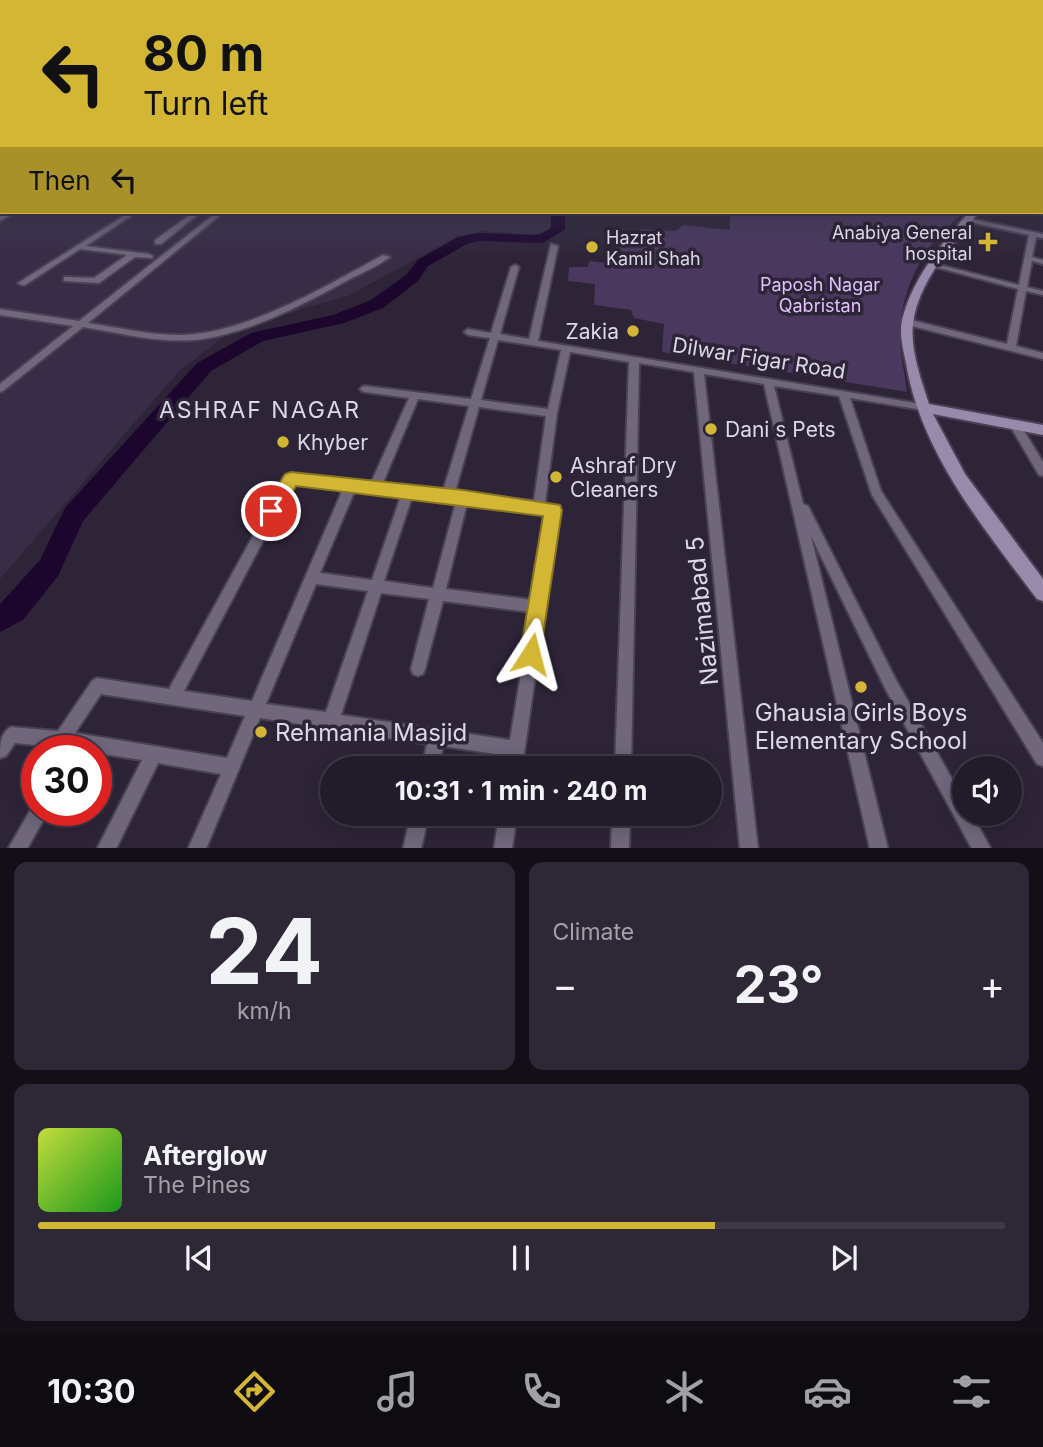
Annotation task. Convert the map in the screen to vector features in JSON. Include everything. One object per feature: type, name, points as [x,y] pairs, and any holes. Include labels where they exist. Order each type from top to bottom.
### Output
[{"type":"main road","points":[[970,216],[932,265],[907,322],[912,375],[923,407],[967,488],[1043,593]]},
{"type":"main road","name":"Dilwar Figar Road","points":[[923,407],[1043,430]]},
{"type":"street","points":[[22,283],[131,214]]},
{"type":"street","points":[[158,242],[197,214]]},
{"type":"street","points":[[0,389],[218,214]]},
{"type":"street","points":[[970,216],[1038,235],[1028,258],[1011,347]]},
{"type":"street","points":[[533,342],[554,246]]},
{"type":"street","points":[[79,247],[149,257]]},
{"type":"street","points":[[67,279],[96,281],[134,254]]},
{"type":"street","points":[[0,312],[171,338],[199,337],[281,311],[386,257]]},
{"type":"street","points":[[1028,258],[1043,261]]},
{"type":"street","points":[[932,265],[1043,293]]},
{"type":"street","points":[[448,495],[514,267]]},
{"type":"street","points":[[907,322],[1043,356]]},
{"type":"street","name":"Dilwar Figar Road","points":[[468,332],[923,407]]},
{"type":"street","points":[[539,506],[552,413],[566,348]]},
{"type":"street","points":[[622,756],[634,359]]},
{"type":"street","name":"Nazimabad 5","points":[[699,370],[749,848]]},
{"type":"street","points":[[768,381],[797,494],[879,848]]},
{"type":"street","points":[[365,389],[552,413]]},
{"type":"street","points":[[843,393],[876,492],[1043,758]]},
{"type":"street","points":[[376,486],[415,395]]},
{"type":"street","points":[[1014,424],[1043,472]]},
{"type":"street","points":[[173,697],[289,480],[376,486],[539,506],[553,510],[516,756]]},
{"type":"street","points":[[197,848],[351,485]]},
{"type":"street","points":[[331,721],[408,491]]},
{"type":"street","points":[[797,494],[891,685],[981,848]]},
{"type":"street","points":[[418,669],[463,497]]},
{"type":"street","points":[[311,578],[538,607]]},
{"type":"street","points":[[65,735],[97,686],[517,749]]},
{"type":"street","points":[[0,750],[11,735],[21,736]]},
{"type":"street","points":[[433,756],[437,737]]},
{"type":"street","points":[[112,750],[231,767]]},
{"type":"street","points":[[107,848],[154,754]]},
{"type":"street","points":[[18,848],[31,826]]},
{"type":"street","points":[[412,848],[417,826]]},
{"type":"street","points":[[503,848],[506,826]]},
{"type":"street","points":[[620,848],[621,826]]},
{"type":"shaded area","points":[[0,214],[551,214],[550,229],[534,235],[484,231],[456,237],[348,296],[234,329],[178,372],[0,579]]},
{"type":"green space","name":"Paposh Nagar Qabristan","points":[[710,214],[963,214],[928,250],[911,280],[902,314],[900,340],[907,392],[662,352],[664,324],[634,318],[631,310],[594,305],[595,284],[568,281],[569,267],[588,267],[589,261],[607,263],[612,250],[641,229],[676,231],[683,225],[730,230],[730,216]]},
{"type":"waterway","points":[[0,619],[13,611],[49,568],[74,515],[204,367],[257,337],[338,319],[377,304],[412,278],[423,263],[463,240],[479,237],[542,239],[558,230],[558,214]]},
{"type":"place","name":"Anabiya General hospital","points":[[988,242]]},
{"type":"place","name":"Hazrat Kamil Shah","points":[[592,247]]},
{"type":"place","name":"Zakia","points":[[633,331]]},
{"type":"place","name":"Dani s Pets","points":[[711,429]]},
{"type":"place","name":"Khyber","points":[[283,442]]},
{"type":"place","name":"Ashraf Dry Cleaners","points":[[556,477]]},
{"type":"place","name":"Ghausia Girls Boys Elementary School","points":[[861,687]]},
{"type":"place","name":"Rehmania Masjid","points":[[261,732]]},
{"type":"district","name":"ASHRAF NAGAR","points":[[260,410]]},
{"type":"route","points":[[271,511],[291,479],[376,486],[553,510],[531,654]]}]
